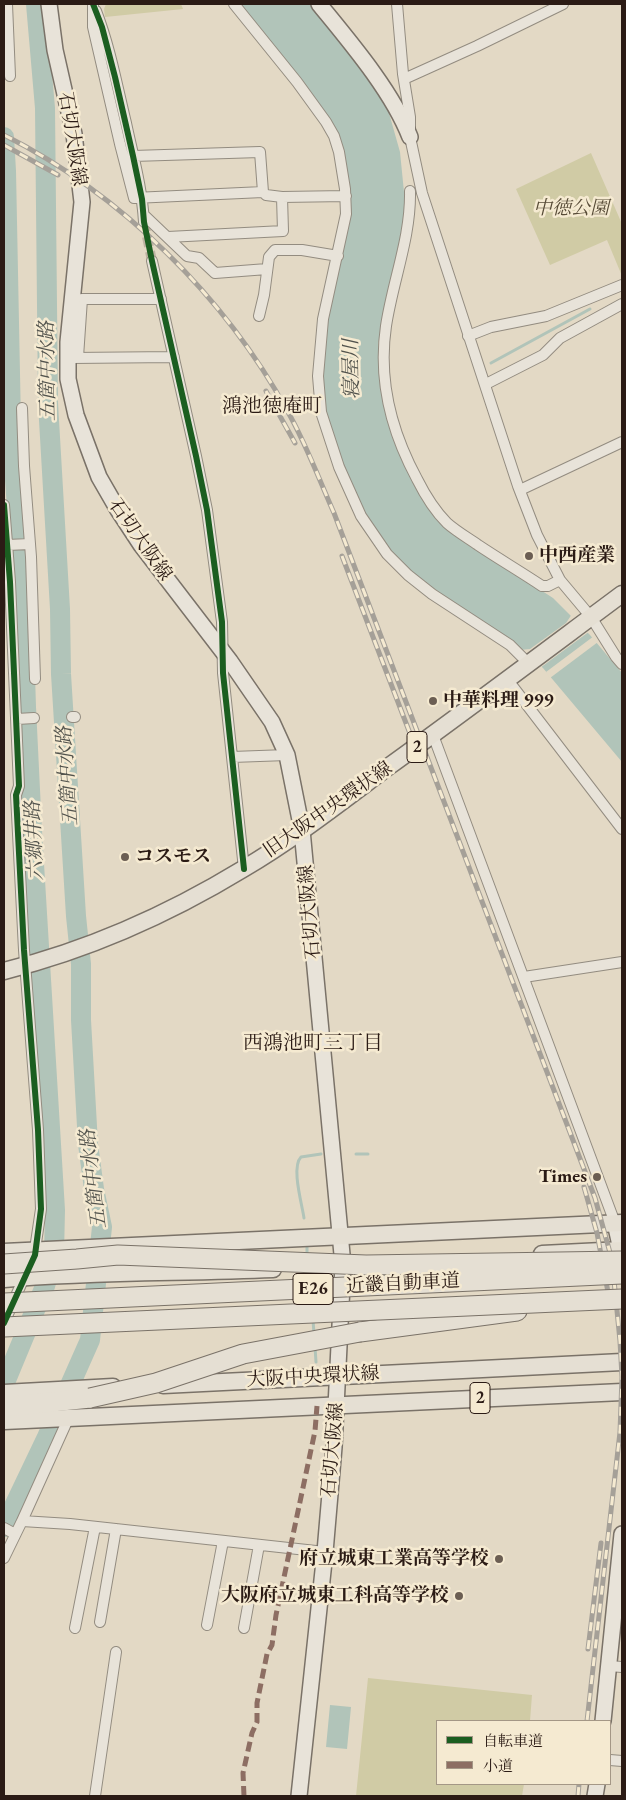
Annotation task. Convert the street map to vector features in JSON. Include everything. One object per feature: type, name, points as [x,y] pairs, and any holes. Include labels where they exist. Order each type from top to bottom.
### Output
[{"type":"highway","points":[[4,1264],[77,1260],[118,1255],[366,1265],[622,1261]]},
{"type":"highway","name":"近畿自動車道","points":[[4,1304],[622,1274]]},
{"type":"highway","name":"近畿自動車道","points":[[4,1327],[358,1312],[476,1304],[622,1299]]},
{"type":"highway","points":[[6,1398],[69,1401],[118,1393],[156,1383],[242,1354],[295,1343],[360,1332],[593,1300]]},
{"type":"main road","name":"石切大阪線","points":[[49,4],[55,50],[74,134],[82,202],[80,236],[69,318],[73,358],[70,388],[76,415],[90,455],[104,486],[136,537],[223,652],[272,722],[287,755],[302,830],[344,1265],[337,1405],[325,1552],[299,1796]]},
{"type":"main road","points":[[318,4],[350,42],[380,84],[401,117],[410,137]]},
{"type":"main road","name":"旧大阪中央環状線","points":[[4,971],[70,951],[128,928],[205,891],[244,869],[302,830],[433,735],[622,594]]},
{"type":"main road","points":[[4,1252],[618,1223],[622,1254]]},
{"type":"main road","points":[[4,1279],[115,1273],[215,1272],[344,1265],[370,1261],[622,1250]]},
{"type":"main road","name":"大阪中央環状線","points":[[6,1398],[57,1389],[302,1379],[622,1362]]},
{"type":"main road","name":"2","points":[[4,1421],[622,1392]]},
{"type":"main road","points":[[603,1720],[615,1666],[622,1534]]},
{"type":"street","points":[[7,4],[10,76]]},
{"type":"street","points":[[234,4],[297,82],[326,122],[334,136],[339,152],[346,196],[346,214],[323,319],[318,359],[318,393],[325,426],[350,492],[361,516],[376,540],[386,554],[408,575],[432,594],[510,645],[529,662]]},
{"type":"street","points":[[397,4],[404,79],[410,117],[410,137],[422,193],[520,490],[537,535],[560,580],[587,620],[622,664]]},
{"type":"street","points":[[404,79],[563,4]]},
{"type":"street","points":[[93,5],[93,27],[134,198],[263,192],[266,195],[282,197],[346,196]]},
{"type":"street","points":[[93,5],[102,27],[115,77],[142,199],[144,218],[168,237],[187,256],[200,258],[215,273],[267,269]]},
{"type":"street","points":[[133,156],[260,152],[263,192]]},
{"type":"street","points":[[410,191],[410,216],[386,324],[384,347],[385,392],[394,429],[425,496],[446,522],[542,586],[548,586],[560,580]]},
{"type":"street","points":[[168,237],[283,231],[282,197]]},
{"type":"street","points":[[259,316],[269,256],[275,250],[302,250],[338,256]]},
{"type":"street","points":[[152,261],[207,510],[222,622],[222,673],[244,869]]},
{"type":"street","points":[[468,336],[491,327],[546,316],[622,285]]},
{"type":"street","points":[[599,295],[607,312]]},
{"type":"street","points":[[161,299],[82,299],[73,358],[174,357]]},
{"type":"street","points":[[486,384],[542,355],[560,338],[622,304]]},
{"type":"street","points":[[22,408],[35,679]]},
{"type":"street","points":[[520,490],[622,442]]},
{"type":"street","points":[[4,505],[10,545],[7,582],[18,719],[19,786],[16,796],[35,962],[41,1209],[40,1249],[31,1277],[4,1323]]},
{"type":"street","points":[[10,545],[29,544]]},
{"type":"street","points":[[507,679],[622,829]]},
{"type":"street","points":[[18,719],[34,718]]},
{"type":"street","points":[[433,735],[618,1223]]},
{"type":"street","points":[[232,757],[287,755]]},
{"type":"street","points":[[524,977],[622,962]]},
{"type":"street","points":[[4,1558],[9,1531],[22,1521],[68,1417]]},
{"type":"street","points":[[22,1521],[116,1529],[325,1552]]},
{"type":"street","points":[[75,1628],[95,1527]]},
{"type":"street","points":[[100,1622],[116,1529]]},
{"type":"street","points":[[207,1625],[223,1541]]},
{"type":"street","points":[[244,1628],[259,1545]]},
{"type":"street","points":[[95,1796],[116,1652]]},
{"type":"green space","points":[[106,4],[181,4],[183,9],[105,17],[104,9]]},
{"type":"green space","name":"中徳公園","points":[[591,153],[622,224],[622,276],[607,240],[550,265],[516,189]]},
{"type":"green space","points":[[368,1678],[532,1695],[530,1720],[436,1720],[436,1785],[524,1785],[522,1796],[356,1796]]},
{"type":"water","name":"寝屋川","points":[[239,4],[311,4],[343,42],[372,82],[389,113],[400,152],[405,202],[403,230],[378,344],[381,392],[387,419],[395,442],[413,481],[474,547],[553,598],[590,635],[622,673],[622,762],[543,668],[521,648],[423,582],[395,558],[372,528],[353,490],[324,411],[322,392],[327,320],[340,260],[343,151]]},
{"type":"water","points":[[330,1705],[351,1707],[347,1749],[326,1747]]},
{"type":"pier","points":[[572,614],[590,631],[540,668],[520,650],[530,649],[566,623]]},
{"type":"pier","points":[[594,636],[598,642],[550,678],[546,672]]},
{"type":"waterway","name":"五箇中水路","points":[[4,1527],[90,1340],[102,1227],[94,1189],[88,1144],[81,1020],[81,964],[76,916],[61,674],[60,609],[48,403],[45,108],[36,4]]},
{"type":"waterway","name":"六郷井路","points":[[4,137],[11,424],[22,578],[32,831],[55,1210],[54,1254],[45,1286],[4,1385]]},
{"type":"waterway","points":[[491,363],[590,309]]},
{"type":"waterway","points":[[304,1218],[297,1177],[298,1162],[301,1157],[321,1154]]},
{"type":"waterway","points":[[356,1154],[368,1154]]},
{"type":"waterway","points":[[307,1244],[307,1253]]},
{"type":"waterway","points":[[313,1320],[314,1334]]},
{"type":"waterway","points":[[315,1347],[316,1362]]},
{"type":"tunnel","points":[[144,222],[152,261]]},
{"type":"railway","points":[[4,135],[47,159],[89,187],[129,218],[166,252],[234,328],[263,370],[295,424],[334,513],[595,1198],[612,1260],[622,1377],[620,1432],[587,1720]]},
{"type":"railway","points":[[4,145],[58,175]]},
{"type":"railway","points":[[266,391],[295,443]]},
{"type":"railway","points":[[342,556],[419,757]]},
{"type":"railway","points":[[584,1187],[597,1233],[610,1303]]},
{"type":"railway","points":[[588,1649],[601,1543]]},
{"type":"railway","points":[[578,1796],[579,1785]]},
{"type":"marked path","points":[[244,1796],[243,1773],[252,1733],[257,1722],[257,1703],[267,1654],[272,1645],[276,1615],[315,1431],[317,1406]]},
{"type":"cycle path","points":[[93,4],[102,27],[133,156],[152,261],[207,510],[222,622],[223,673],[244,869]]},
{"type":"cycle path","points":[[4,505],[10,582],[19,786],[16,795],[24,950],[38,1130],[41,1209],[35,1255],[4,1323]]},
{"type":"place","name":"中西産業","points":[[529,556]]},
{"type":"place","name":"中華料理 999","points":[[433,701]]},
{"type":"place","name":"コスモス","points":[[125,857]]},
{"type":"place","name":"Times","points":[[597,1177]]},
{"type":"place","name":"府立城東工業高等学校","points":[[499,1559]]},
{"type":"place","name":"大阪府立城東工科高等学校","points":[[459,1596]]},
{"type":"district","name":"鴻池徳庵町","points":[[272,407]]},
{"type":"district","name":"西鴻池町三丁目","points":[[313,1044]]}]
